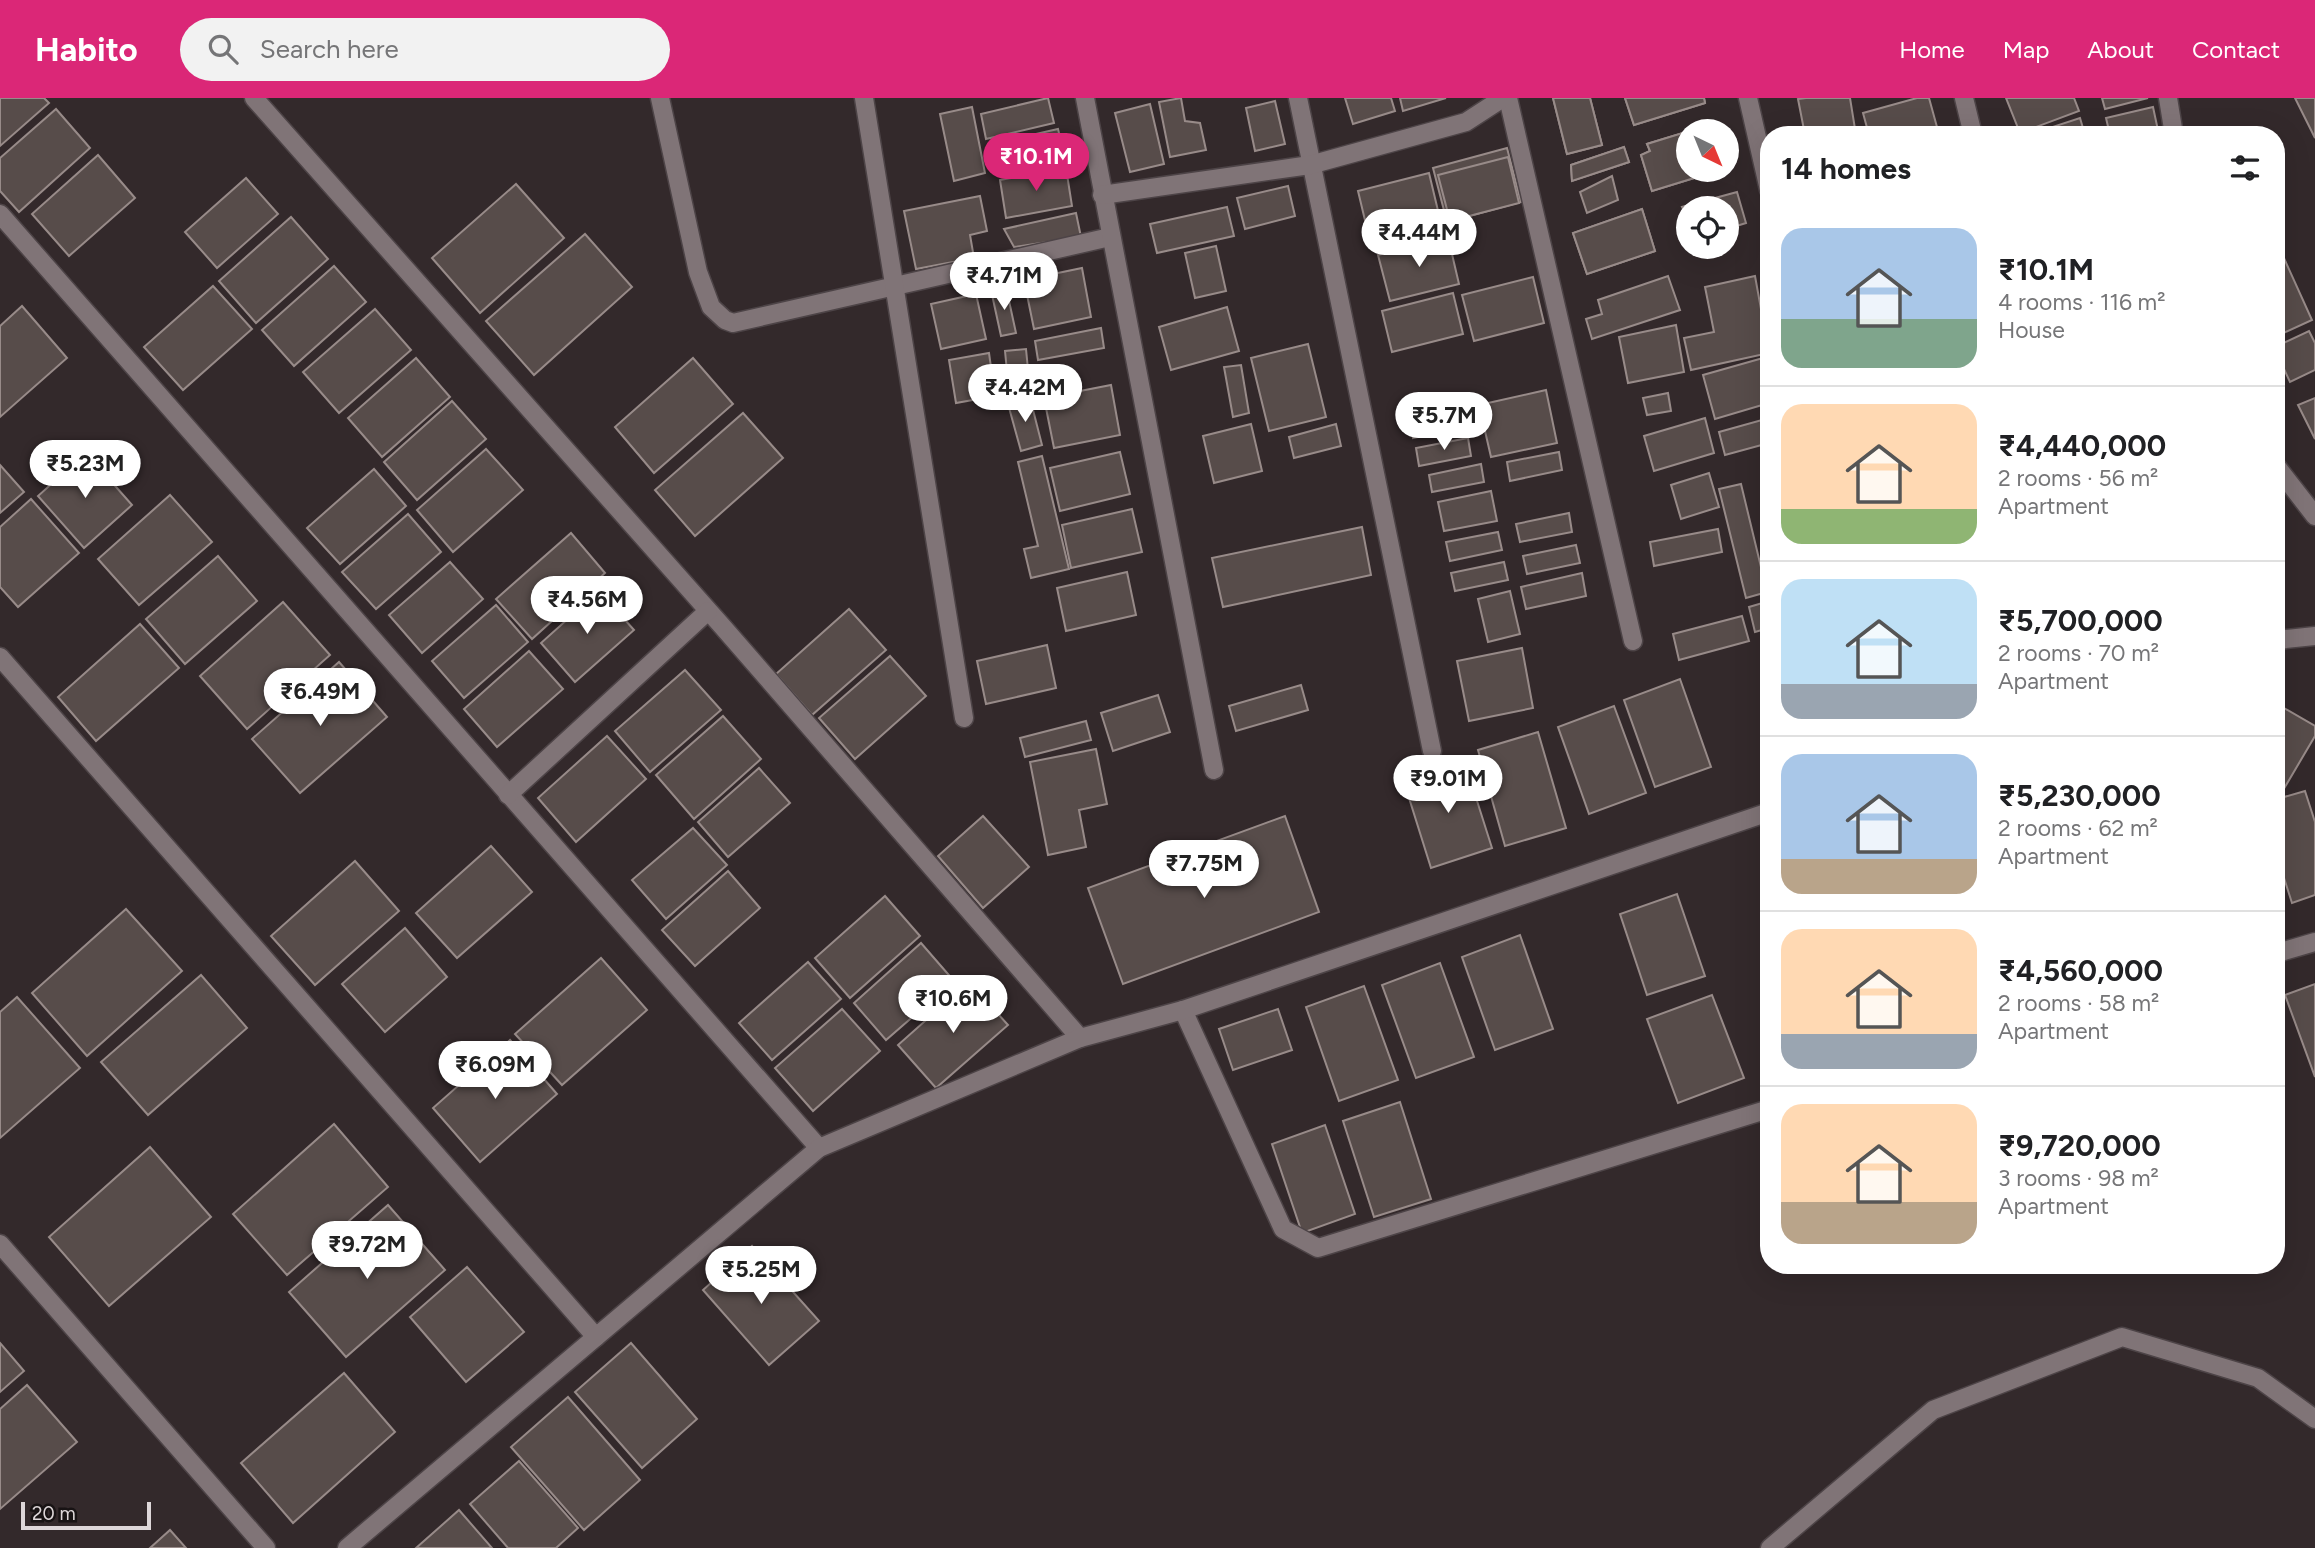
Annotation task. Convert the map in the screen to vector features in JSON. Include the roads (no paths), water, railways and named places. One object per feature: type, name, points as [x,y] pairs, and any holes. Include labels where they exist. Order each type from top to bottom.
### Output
[{"type":"street","points":[[254,98],[708,611],[1080,1038]]},
{"type":"street","points":[[660,98],[698,272],[710,307],[725,320],[733,323],[1110,237]]},
{"type":"street","points":[[864,98],[964,718]]},
{"type":"street","points":[[1085,98],[1214,770]]},
{"type":"street","points":[[1298,98],[1432,751]]},
{"type":"street","points":[[1102,195],[1310,164],[1466,122],[1505,98],[1633,640]]},
{"type":"street","points":[[1748,98],[1760,151]]},
{"type":"street","points":[[1964,98],[1971,126]]},
{"type":"street","points":[[2168,98],[2173,126]]},
{"type":"street","points":[[0,214],[819,1148]]},
{"type":"street","points":[[2285,477],[2315,516]]},
{"type":"street","points":[[508,794],[708,611]]},
{"type":"street","points":[[2285,639],[2315,636]]},
{"type":"street","points":[[0,657],[596,1337]]},
{"type":"street","points":[[347,1548],[819,1148],[1080,1038],[1183,1010],[1760,815]]},
{"type":"street","points":[[2285,951],[2315,942]]},
{"type":"street","points":[[1183,1010],[1283,1229],[1318,1248],[1760,1112]]},
{"type":"street","points":[[0,1244],[266,1548]]},
{"type":"street","points":[[1770,1548],[1933,1410],[2122,1337],[2259,1378],[2315,1419]]}]
